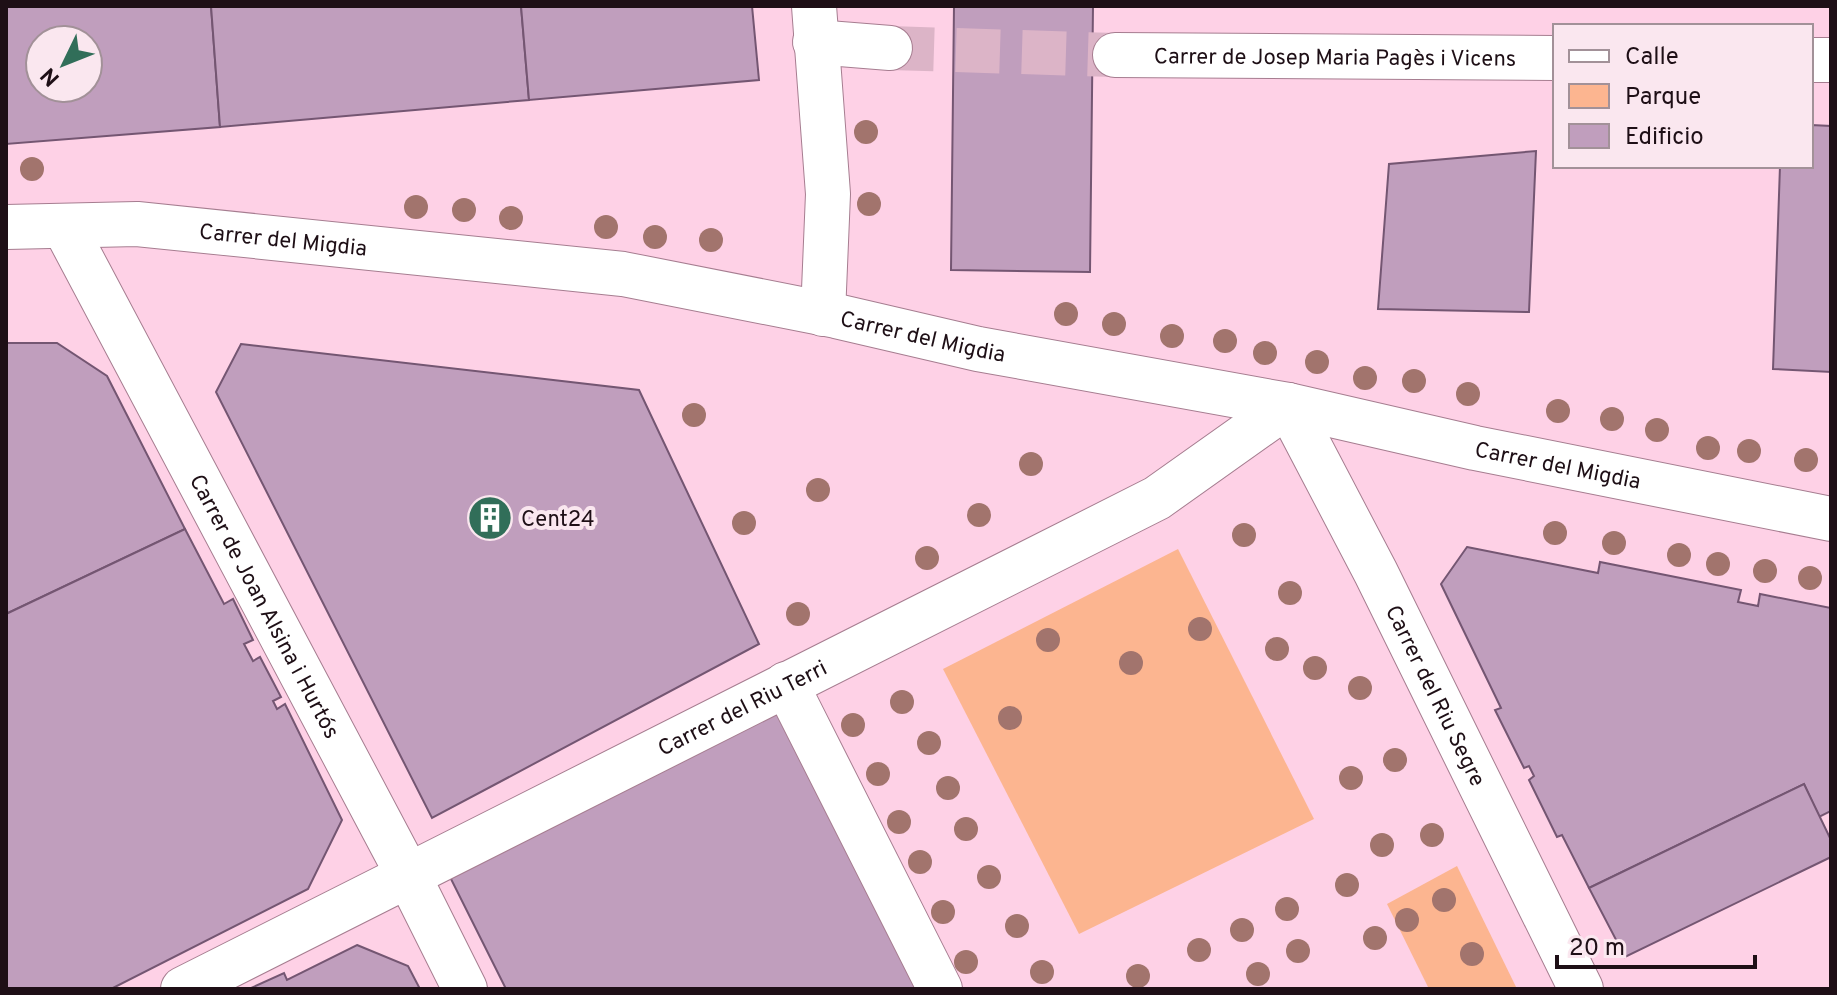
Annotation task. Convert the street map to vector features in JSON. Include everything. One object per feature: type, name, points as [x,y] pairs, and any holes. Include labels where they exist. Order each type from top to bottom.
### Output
[{"type":"street","points":[[823,314],[828,194],[815,24],[890,48]]},
{"type":"street","name":"Carrer de Josep Maria Pagès i Vicens","points":[[1115,55],[1553,58]]},
{"type":"street","name":"Carrer del Migdia","points":[[6,227],[137,224],[623,274],[978,349],[1288,405],[1475,448],[1831,519]]},
{"type":"street","name":"Carrer de Joan Alsina i Hurtós","points":[[64,226],[408,875],[465,989]]},
{"type":"street","name":"Carrer del Riu Terri","points":[[183,989],[1157,498],[1288,405]]},
{"type":"street","name":"Carrer del Riu Segre","points":[[1288,405],[1376,573],[1581,989]]},
{"type":"street","points":[[786,684],[940,989]]},
{"type":"green space","points":[[1178,549],[1314,819],[1079,934],[943,669]]},
{"type":"green space","points":[[1457,866],[1517,989],[1429,989],[1387,904]]},
{"type":"building","points":[[6,6],[211,6],[220,127],[6,144]]},
{"type":"building","points":[[211,6],[521,6],[529,100],[220,127]]},
{"type":"building","points":[[521,6],[752,6],[759,80],[529,100]]},
{"type":"building","points":[[954,6],[1093,6],[1090,272],[951,270]]},
{"type":"building","points":[[1813,125],[1831,126],[1831,372],[1773,369],[1780,168],[1813,168]]},
{"type":"building","points":[[1536,151],[1529,312],[1378,309],[1389,164]]},
{"type":"building","points":[[6,343],[57,343],[107,376],[185,529],[6,614]]},
{"type":"building","name":"Cent24","points":[[241,344],[639,390],[759,644],[432,818],[216,392]]},
{"type":"building","points":[[185,529],[224,604],[233,599],[253,640],[244,644],[253,661],[260,657],[281,697],[273,701],[277,709],[285,704],[342,820],[308,889],[111,989],[6,989],[6,614]]},
{"type":"building","points":[[1467,547],[1598,573],[1600,562],[1741,590],[1738,602],[1758,606],[1760,594],[1831,608],[1831,811],[1819,817],[1804,784],[1589,888],[1562,835],[1557,837],[1529,780],[1534,776],[1529,766],[1524,768],[1495,710],[1501,708],[1441,584]]},
{"type":"building","points":[[785,707],[923,989],[506,989],[449,875]]},
{"type":"building","points":[[1804,784],[1831,840],[1831,857],[1625,957],[1589,888]]},
{"type":"building","points":[[357,945],[408,966],[420,989],[249,989],[284,973],[287,980]]},
{"type":"tunnel","points":[[890,48],[1115,55]]},
{"type":"place","name":"Cent24","points":[[490,518]]}]
